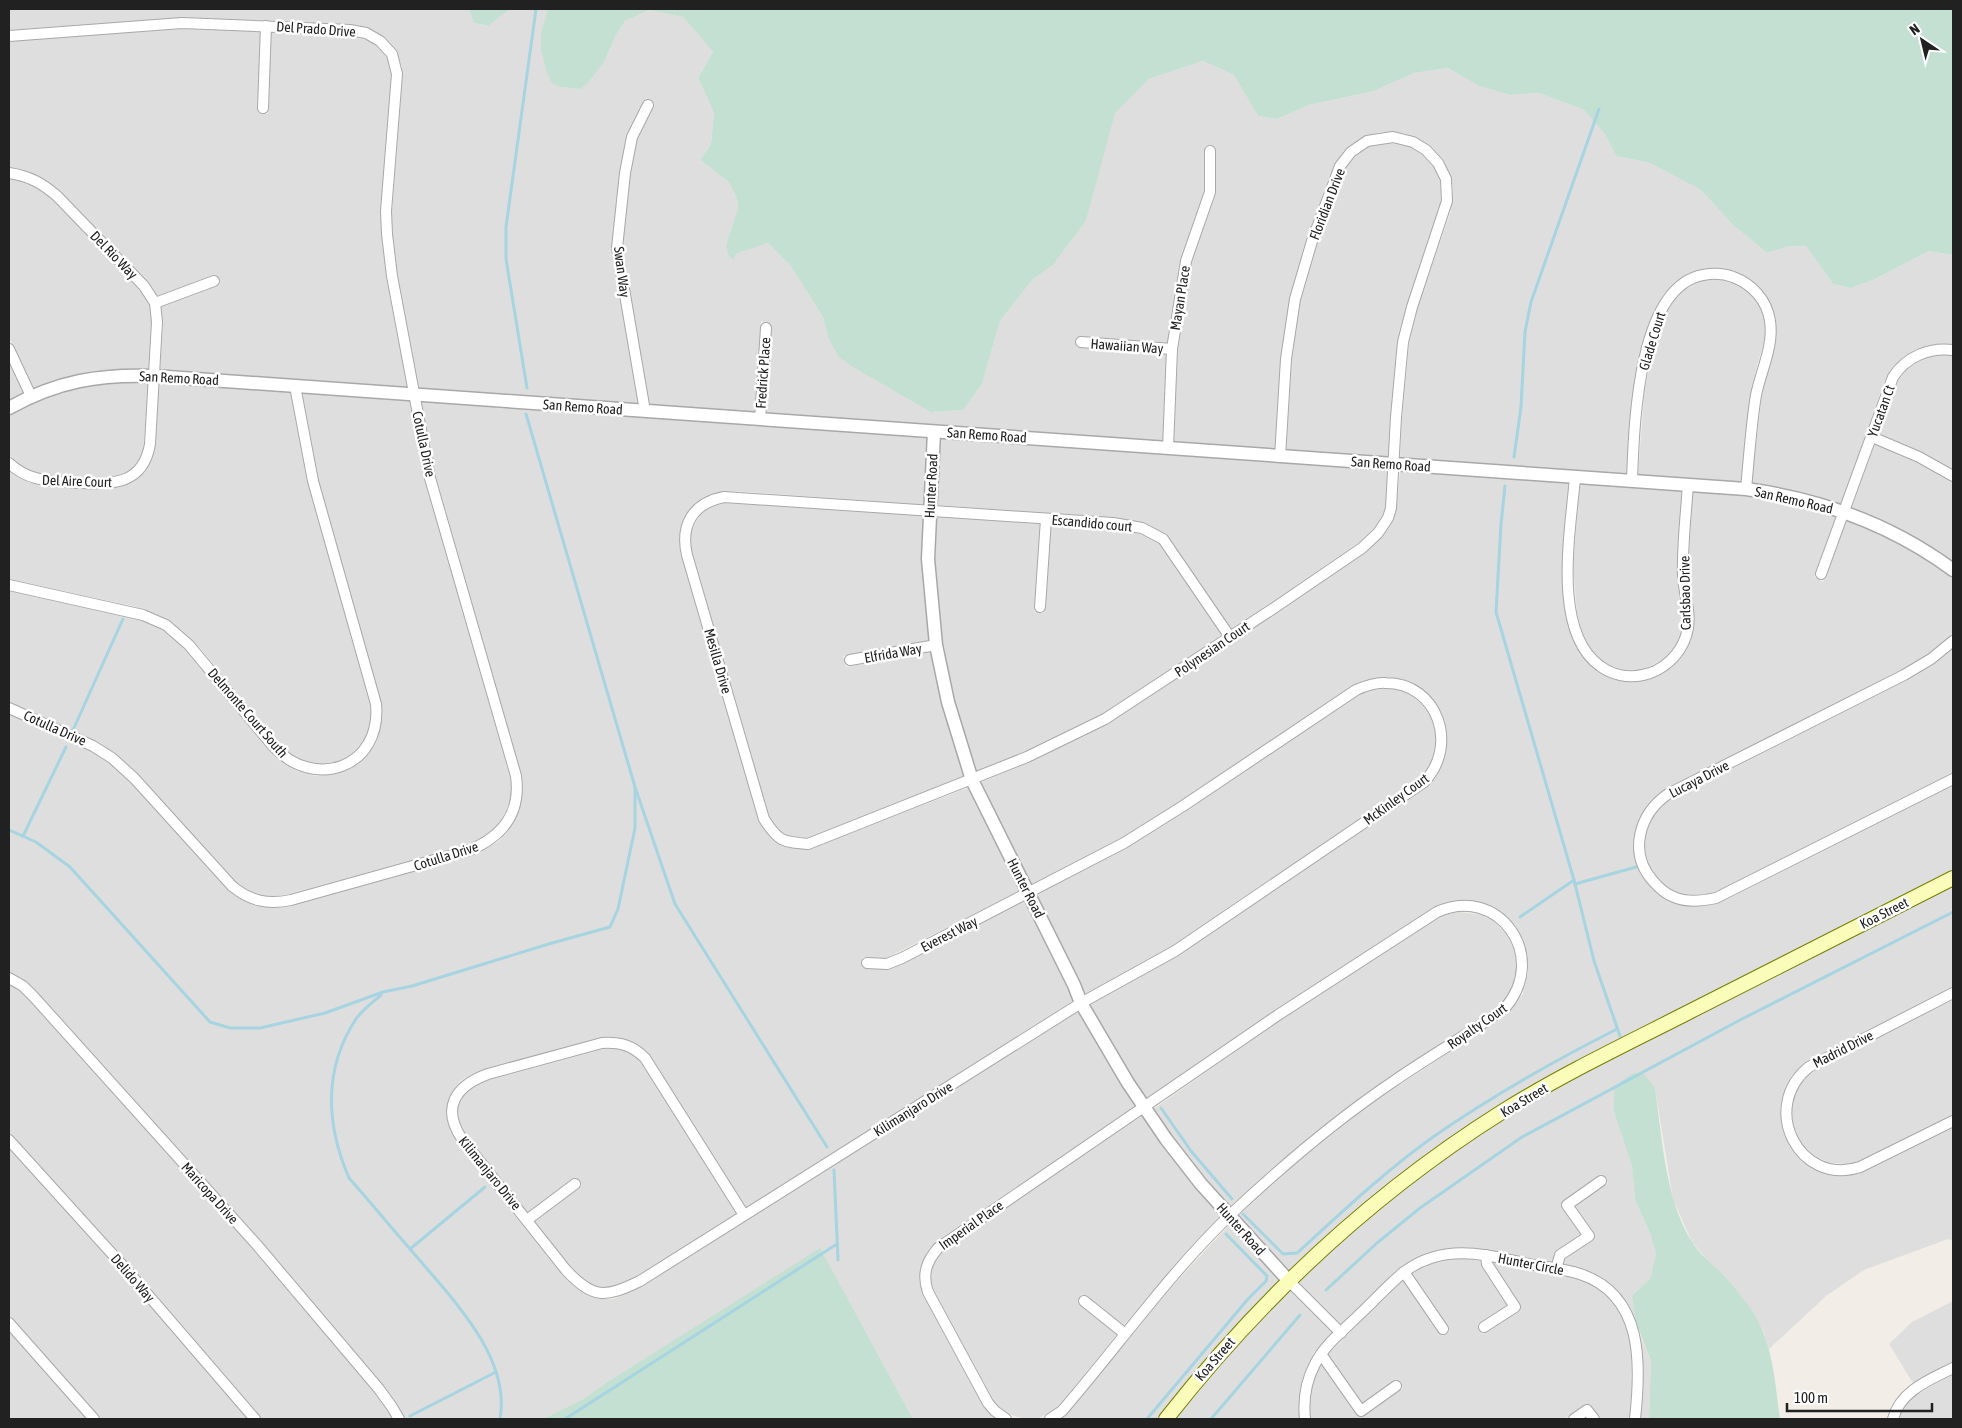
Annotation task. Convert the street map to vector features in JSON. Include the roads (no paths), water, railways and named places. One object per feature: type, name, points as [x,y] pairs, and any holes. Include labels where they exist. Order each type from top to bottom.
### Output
[{"type":"main road","name":"Koa Street","points":[[1166,1419],[1208,1367],[1288,1280],[1387,1194],[1466,1136],[1505,1110],[1601,1057],[1953,878]]},
{"type":"street","name":"Del Prado Drive","points":[[9,36],[182,23],[350,30],[366,33],[380,41],[388,49],[394,60],[397,81],[386,211],[387,234],[393,286],[414,394]]},
{"type":"street","points":[[263,108],[266,26]]},
{"type":"street","name":"Swan Way","points":[[645,411],[617,248],[625,173],[632,137],[648,105]]},
{"type":"street","name":"Floridian Drive","points":[[1280,456],[1286,359],[1295,299],[1315,232],[1332,186],[1345,158],[1350,152],[1367,141],[1393,137],[1412,142],[1432,156],[1446,178],[1448,194],[1445,209],[1412,307],[1404,342],[1396,417],[1394,465]]},
{"type":"street","name":"Mayan Place","points":[[1168,448],[1172,349],[1186,261],[1210,192],[1210,152]]},
{"type":"street","name":"Del Rio Way","points":[[9,173],[32,178],[57,196],[133,273],[155,302]]},
{"type":"street","name":"Glade Court","points":[[1632,480],[1640,383],[1647,351],[1658,317],[1672,292],[1685,282],[1701,275],[1718,273],[1735,277],[1756,292],[1768,311],[1771,329],[1770,345],[1762,368],[1754,406],[1746,489]]},
{"type":"street","points":[[154,376],[157,322],[155,302],[214,281]]},
{"type":"street","name":"Fredrick Place","points":[[760,419],[766,328]]},
{"type":"street","name":"Hawaiian Way","points":[[1081,342],[1172,349]]},
{"type":"street","points":[[9,349],[31,396]]},
{"type":"street","name":"Yucatan Ct","points":[[1820,574],[1872,437],[1889,385],[1899,368],[1925,352],[1939,349],[1953,350]]},
{"type":"street","name":"San Remo Road","points":[[9,408],[31,396],[68,382],[121,375],[154,376],[1394,465],[1688,484],[1746,489],[1798,498],[1844,512],[1902,537],[1953,570]]},
{"type":"street","name":"Del Aire Court","points":[[9,463],[22,474],[43,481],[106,484],[130,477],[142,466],[149,449],[154,376]]},
{"type":"street","name":"Delmonte Court South","points":[[9,585],[132,611],[155,620],[174,632],[189,645],[273,746],[288,760],[296,765],[314,770],[334,769],[353,760],[362,752],[371,738],[376,725],[376,704],[318,499],[295,386]]},
{"type":"street","name":"Cotulla Drive","points":[[9,708],[94,746],[112,758],[134,778],[232,886],[256,900],[272,903],[291,900],[470,850],[495,837],[512,814],[517,792],[516,776],[430,478],[414,394]]},
{"type":"street","name":"Hunter Road","points":[[934,432],[928,559],[936,645],[955,728],[972,780],[1074,985],[1081,1003],[1144,1108],[1186,1165],[1229,1216],[1288,1280]]},
{"type":"street","points":[[1872,437],[1919,457],[1953,476]]},
{"type":"street","name":"Polynesian Court","points":[[972,780],[1028,758],[1105,719],[1362,548],[1378,533],[1388,518],[1391,508],[1394,465]]},
{"type":"street","name":"Carlsbao Drive","points":[[1575,477],[1568,564],[1569,595],[1574,627],[1582,647],[1595,663],[1613,673],[1624,676],[1636,676],[1659,669],[1676,655],[1687,636],[1689,616],[1683,573],[1688,484]]},
{"type":"street","name":"Mesilla Drive","points":[[930,510],[724,497],[709,501],[696,511],[685,530],[685,545],[758,801],[764,818],[773,834],[787,842],[808,844],[972,780]]},
{"type":"street","name":"Escandido court","points":[[930,510],[1113,523],[1142,528],[1155,534],[1166,543],[1230,637]]},
{"type":"street","points":[[1040,607],[1046,519]]},
{"type":"street","name":"Lucaya Drive","points":[[1953,641],[1931,659],[1904,676],[1668,794],[1654,805],[1646,818],[1639,839],[1640,859],[1650,878],[1662,890],[1673,897],[1689,901],[1716,898],[1953,779]]},
{"type":"street","name":"Elfrida Way","points":[[850,660],[936,645]]},
{"type":"street","name":"McKinley Court","points":[[1028,894],[1124,843],[1183,806],[1356,690],[1386,682],[1406,686],[1422,696],[1436,715],[1441,733],[1441,749],[1433,771],[1424,782],[1175,951],[1081,1003]]},
{"type":"street","name":"Everest Way","points":[[867,963],[887,964],[895,961],[1028,894]]},
{"type":"street","name":"Royalty Court","points":[[1144,1108],[1278,1015],[1437,912],[1459,906],[1484,910],[1500,919],[1513,933],[1520,950],[1522,972],[1518,991],[1505,1008],[1362,1103],[1290,1161],[1229,1216]]},
{"type":"street","name":"Maricopa Drive","points":[[9,978],[23,986],[34,997],[250,1238],[379,1389],[399,1419]]},
{"type":"street","name":"Madrid Drive","points":[[1953,993],[1809,1067],[1793,1084],[1785,1109],[1789,1130],[1800,1150],[1812,1161],[1834,1170],[1860,1167],[1953,1121]]},
{"type":"street","name":"Kilimanjaro Drive","points":[[744,1215],[645,1058],[632,1047],[614,1042],[602,1043],[488,1074],[469,1082],[455,1098],[452,1112],[455,1129],[566,1270],[577,1282],[593,1292],[612,1293],[640,1281],[1081,1003]]},
{"type":"street","name":"Imperial Place","points":[[1006,1419],[988,1403],[932,1300],[925,1283],[929,1260],[944,1242],[1144,1108]]},
{"type":"street","name":"Delido Way","points":[[9,1140],[124,1268],[255,1419]]},
{"type":"street","points":[[1556,1269],[1560,1255],[1589,1236],[1567,1205],[1601,1182]]},
{"type":"street","points":[[527,1220],[575,1184]]},
{"type":"street","points":[[1050,1419],[1066,1406],[1151,1301],[1229,1216]]},
{"type":"street","name":"Hunter Circle","points":[[1305,1419],[1304,1402],[1308,1381],[1321,1354],[1341,1333],[1404,1272],[1420,1262],[1438,1256],[1464,1253],[1486,1255],[1580,1274],[1597,1282],[1617,1299],[1628,1315],[1636,1344],[1635,1419]]},
{"type":"street","points":[[1484,1327],[1515,1307],[1487,1264],[1486,1255]]},
{"type":"street","points":[[1404,1272],[1443,1329]]},
{"type":"street","points":[[1288,1280],[1341,1333]]},
{"type":"street","points":[[1084,1302],[1124,1333]]},
{"type":"street","points":[[9,1323],[94,1419]]},
{"type":"street","points":[[1321,1354],[1361,1411],[1396,1386]]},
{"type":"street","points":[[1893,1419],[1897,1407],[1907,1394],[1953,1368]]},
{"type":"street","points":[[1574,1419],[1587,1410],[1594,1419]]},
{"type":"waterway","points":[[527,388],[506,259],[506,227],[536,9]]},
{"type":"waterway","points":[[1514,457],[1521,407],[1525,332],[1531,302],[1599,109]]},
{"type":"waterway","points":[[526,414],[635,787],[675,904],[827,1147]]},
{"type":"waterway","points":[[1505,486],[1496,612],[1574,880],[1594,961],[1620,1036]]},
{"type":"waterway","points":[[73,730],[123,619]]},
{"type":"waterway","points":[[23,836],[66,747]]},
{"type":"waterway","points":[[9,830],[36,842],[70,867],[210,1022],[230,1028],[260,1028],[325,1013],[383,992],[412,986],[610,927],[618,909],[635,828],[635,787]]},
{"type":"waterway","points":[[1575,884],[1636,867]]},
{"type":"waterway","points":[[1520,917],[1574,880]]},
{"type":"waterway","points":[[1326,1290],[1377,1243],[1420,1208],[1522,1137],[1740,1020],[1953,912]]},
{"type":"waterway","points":[[381,995],[364,1009],[356,1019],[345,1038],[333,1077],[332,1118],[341,1158],[349,1178],[447,1292],[476,1331],[488,1352],[497,1374],[501,1396],[500,1419]]},
{"type":"waterway","points":[[1243,1214],[1283,1254],[1297,1253],[1346,1208],[1433,1137],[1523,1080],[1617,1029]]},
{"type":"waterway","points":[[1161,1108],[1191,1151],[1232,1199]]},
{"type":"waterway","points":[[834,1170],[838,1260]]},
{"type":"waterway","points":[[410,1249],[485,1187]]},
{"type":"waterway","points":[[1147,1419],[1248,1299],[1266,1281],[1267,1276],[1226,1234]]},
{"type":"waterway","points":[[565,1419],[837,1244]]},
{"type":"waterway","points":[[1211,1419],[1300,1315]]},
{"type":"waterway","points":[[410,1416],[496,1372]]}]
